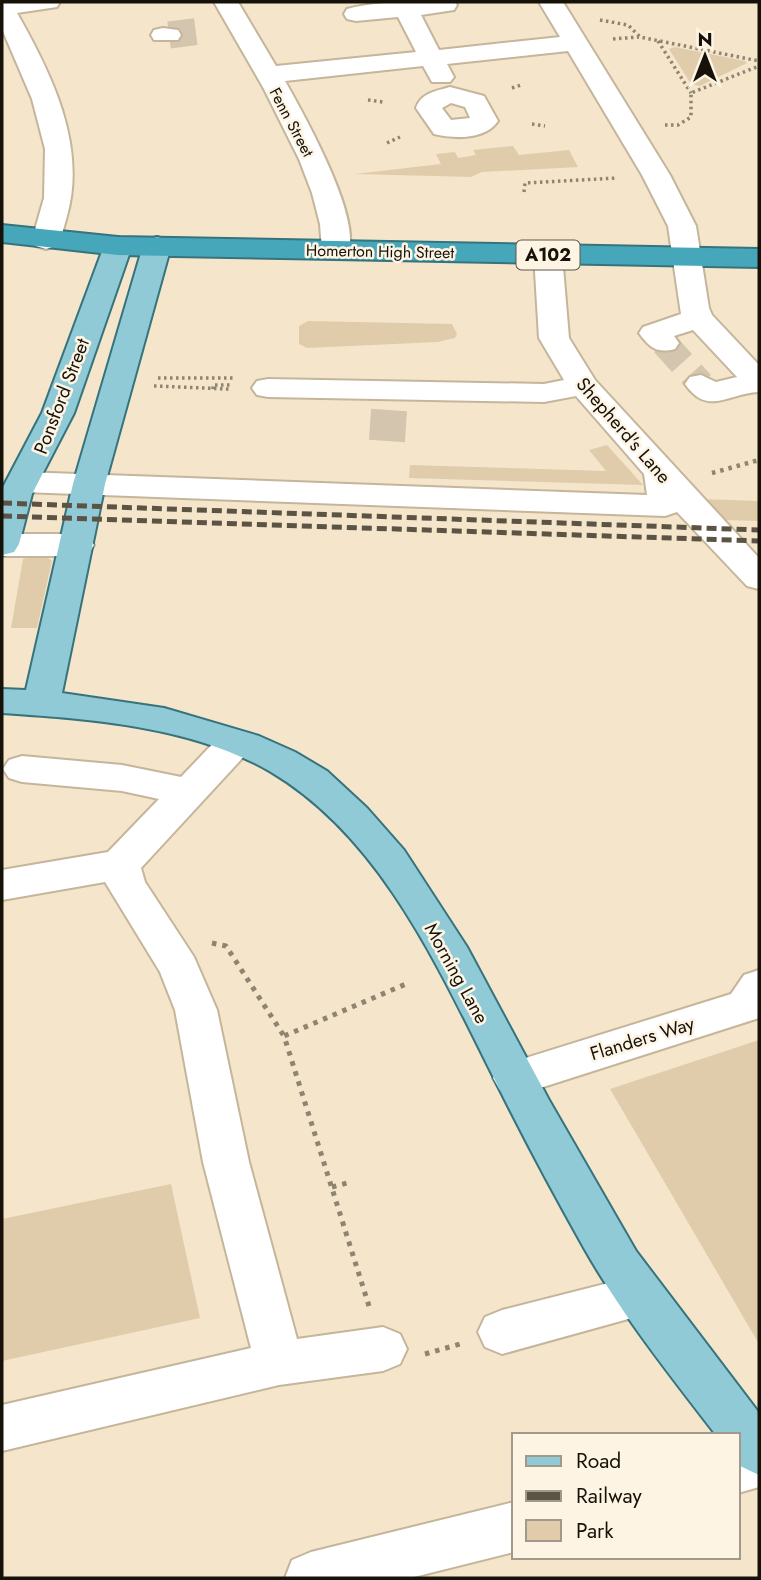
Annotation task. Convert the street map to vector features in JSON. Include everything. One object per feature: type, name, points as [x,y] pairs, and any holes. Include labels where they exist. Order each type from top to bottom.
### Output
[{"type":"highway","name":"Homerton High Street","points":[[2,234],[118,246],[759,257]]},
{"type":"main road","name":"Ponsford Street","points":[[2,545],[8,508],[59,412],[118,246]]},
{"type":"main road","points":[[21,702],[77,545],[89,484],[157,246]]},
{"type":"main road","name":"Morning Lane","points":[[21,702],[138,716],[197,730],[235,743],[311,780],[358,823],[402,878],[453,964],[558,1159],[640,1296],[759,1452]]},
{"type":"street","points":[[46,240],[58,195],[58,167],[51,115],[34,65],[2,7],[48,2]]},
{"type":"street","name":"Fenn Street","points":[[226,2],[227,27],[267,75],[310,155],[336,220],[336,250]]},
{"type":"street","points":[[551,2],[656,176],[682,226],[694,308],[698,318],[759,383]]},
{"type":"street","points":[[356,14],[445,5]]},
{"type":"street","points":[[406,9],[450,95]]},
{"type":"street","points":[[267,75],[575,43]]},
{"type":"street","name":"Shepherd's Lane","points":[[548,255],[554,338],[583,385],[759,578]]},
{"type":"street","points":[[664,343],[654,333],[698,318]]},
{"type":"street","points":[[268,388],[342,378],[390,400],[544,393],[583,385]]},
{"type":"street","points":[[701,384],[709,393],[759,383]]},
{"type":"street","points":[[23,482],[665,506],[660,472]]},
{"type":"street","name":"Ponsford Street","points":[[2,545],[77,545]]},
{"type":"street","points":[[2,885],[120,864],[235,743]]},
{"type":"street","points":[[22,769],[122,778],[189,792]]},
{"type":"street","points":[[120,864],[126,885],[179,968],[196,1010],[226,1161],[279,1363]]},
{"type":"street","name":"Flanders Way","points":[[515,1078],[747,1006],[759,986]]},
{"type":"street","points":[[502,1332],[640,1296]]},
{"type":"street","points":[[2,1428],[279,1363],[383,1349]]},
{"type":"street","points":[[740,1468],[759,1463]]},
{"type":"street","points":[[311,1578],[512,1528]]},
{"type":"path","points":[[597,19],[628,25],[640,37],[759,61]]},
{"type":"path","points":[[625,125],[678,125],[691,117],[691,93],[658,40]]},
{"type":"path","points":[[691,93],[759,66]]},
{"type":"path","points":[[512,88],[521,85]]},
{"type":"path","points":[[368,100],[383,102]]},
{"type":"path","points":[[532,124],[545,126]]},
{"type":"path","points":[[387,143],[400,137]]},
{"type":"path","points":[[524,192],[524,183],[656,176]]},
{"type":"path","points":[[154,378],[233,378]]},
{"type":"path","points":[[213,389],[214,385],[237,385]]},
{"type":"path","points":[[145,386],[268,388]]},
{"type":"path","points":[[701,475],[759,460]]},
{"type":"path","points":[[155,933],[226,946],[284,1036],[383,1349]]},
{"type":"path","points":[[284,1036],[406,984]]},
{"type":"path","points":[[331,1187],[351,1182]]},
{"type":"green space","points":[[675,47],[747,63],[700,86],[691,84],[669,49]]},
{"type":"green space","points":[[513,146],[519,155],[569,150],[578,167],[482,172],[471,177],[355,174],[441,164],[436,154],[455,152],[458,158],[476,155],[473,150]]},
{"type":"green space","points":[[308,321],[452,324],[457,334],[455,338],[438,342],[307,348],[299,344],[299,326]]},
{"type":"green space","points":[[607,445],[643,485],[409,478],[410,465],[606,471],[589,450]]},
{"type":"green space","points":[[702,499],[759,501],[759,521],[721,520]]},
{"type":"green space","points":[[35,555],[46,556],[52,561],[37,628],[11,628],[23,559]]},
{"type":"green space","points":[[759,1040],[759,1344],[610,1089]]},
{"type":"green space","points":[[171,1184],[200,1318],[2,1361],[2,1219]]},
{"type":"tunnel","points":[[169,35],[208,30]]},
{"type":"tunnel","points":[[664,343],[701,384]]},
{"type":"tunnel","points":[[387,441],[389,410]]},
{"type":"railway","points":[[2,503],[759,530]]},
{"type":"railway","points":[[2,516],[759,541]]}]
